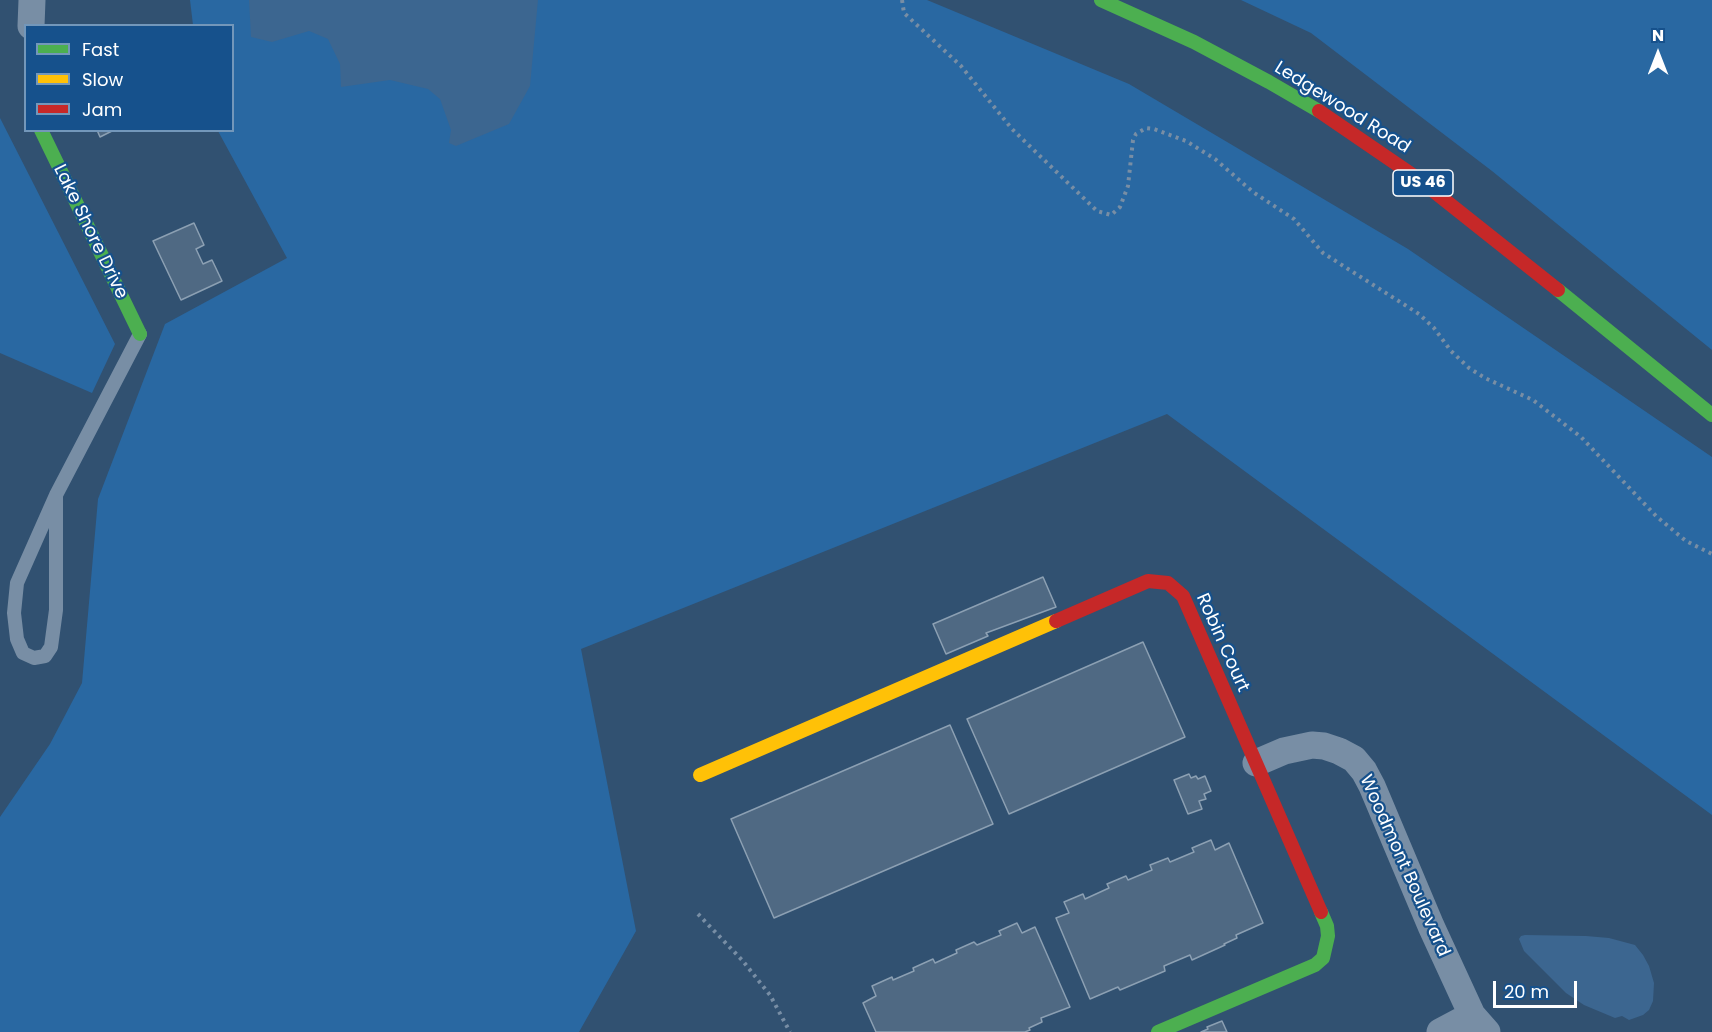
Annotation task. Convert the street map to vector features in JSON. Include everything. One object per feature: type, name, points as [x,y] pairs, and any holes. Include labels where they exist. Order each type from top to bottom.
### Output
[{"type":"street","points":[[31,24],[32,0]]},
{"type":"street","name":"Ledgewood Road","points":[[1101,0],[1194,42],[1335,121],[1418,178],[1712,415]]},
{"type":"street","name":"Lake Shore Drive","points":[[42,132],[140,334]]},
{"type":"street","name":"Robin Court","points":[[700,775],[1148,581],[1167,583],[1183,596],[1327,926],[1328,936],[1323,958],[1315,965],[1158,1032]]},
{"type":"street","name":"Woodmont Boulevard","points":[[1256,763],[1284,751],[1312,745],[1339,751],[1354,759],[1372,786],[1431,926],[1479,1023]]},
{"type":"street","points":[[1440,1032],[1479,1023]]},
{"type":"lane","points":[[56,495],[56,610],[51,647],[45,656],[34,658],[23,653],[17,639],[14,613],[17,583],[56,495],[140,334]]},
{"type":"path","points":[[902,0],[904,13],[961,66],[1012,129],[1097,211],[1111,215],[1120,207],[1128,186],[1133,140],[1136,134],[1146,128],[1154,129],[1186,141],[1215,159],[1253,192],[1294,219],[1323,253],[1419,314],[1434,327],[1451,351],[1469,368],[1533,400],[1581,436],[1656,516],[1686,541],[1712,554]]},
{"type":"path","points":[[698,914],[742,960],[770,995],[790,1032]]},
{"type":"shaded area","points":[[190,0],[927,0],[1129,84],[1408,249],[1712,457],[1712,815],[1167,414],[581,649],[636,931],[579,1032],[0,1032],[0,817],[50,744],[82,683],[98,499],[165,324],[287,258],[219,132],[234,132],[234,24],[193,24]]},
{"type":"shaded area","points":[[249,0],[538,0],[530,86],[509,124],[456,146],[449,143],[451,130],[440,99],[428,89],[390,80],[341,87],[340,64],[328,39],[309,31],[272,42],[251,37]]},
{"type":"shaded area","points":[[1241,0],[1712,0],[1712,350],[1492,171],[1311,33]]},
{"type":"shaded area","points":[[0,118],[115,344],[92,393],[0,353]]},
{"type":"shaded area","points":[[1525,935],[1609,938],[1635,945],[1649,966],[1654,983],[1653,1001],[1649,1010],[1629,1020],[1622,1016],[1615,1018],[1584,1005],[1566,993],[1524,951],[1519,939]]},
{"type":"building","points":[[98,132],[110,132],[100,137]]},
{"type":"building","points":[[194,223],[204,245],[196,249],[203,264],[212,260],[222,281],[181,300],[153,241]]},
{"type":"building","points":[[1043,577],[1056,607],[986,633],[988,636],[946,654],[933,624]]},
{"type":"building","points":[[1143,642],[1185,737],[1009,814],[967,719]]},
{"type":"building","points":[[950,725],[993,824],[774,918],[731,819]]},
{"type":"building","points":[[1189,774],[1191,778],[1196,776],[1198,779],[1205,776],[1211,791],[1204,794],[1206,799],[1199,801],[1202,809],[1188,814],[1174,780]]},
{"type":"building","points":[[1211,840],[1215,850],[1229,843],[1263,923],[1236,935],[1237,938],[1225,945],[1192,960],[1190,955],[1164,966],[1165,971],[1120,990],[1118,987],[1090,999],[1056,918],[1069,913],[1064,902],[1083,894],[1085,899],[1109,888],[1107,884],[1126,876],[1128,880],[1152,870],[1150,865],[1168,858],[1170,862],[1194,852],[1192,848]]},
{"type":"building","points":[[1017,923],[1022,933],[1035,927],[1070,1007],[1041,1018],[1042,1022],[1025,1032],[876,1032],[863,1003],[876,996],[872,986],[914,971],[913,968],[933,959],[935,963],[974,942],[977,945],[1001,935],[999,931]]},
{"type":"building","points":[[1222,1021],[1227,1032],[1201,1032],[1208,1029],[1207,1027]]},
{"type":"traffic: fast","points":[[1101,0],[1194,42],[1319,111]]},
{"type":"traffic: fast","points":[[42,132],[140,334]]},
{"type":"traffic: fast","points":[[1558,290],[1712,415]]},
{"type":"traffic: fast","points":[[1158,1032],[1315,965],[1323,958],[1328,936],[1327,926],[1321,912]]},
{"type":"traffic: slow","points":[[700,775],[1056,621]]},
{"type":"traffic: jam","points":[[1319,111],[1417,178],[1558,290]]},
{"type":"traffic: jam","points":[[1056,621],[1148,581],[1168,583],[1183,596],[1321,912]]}]
